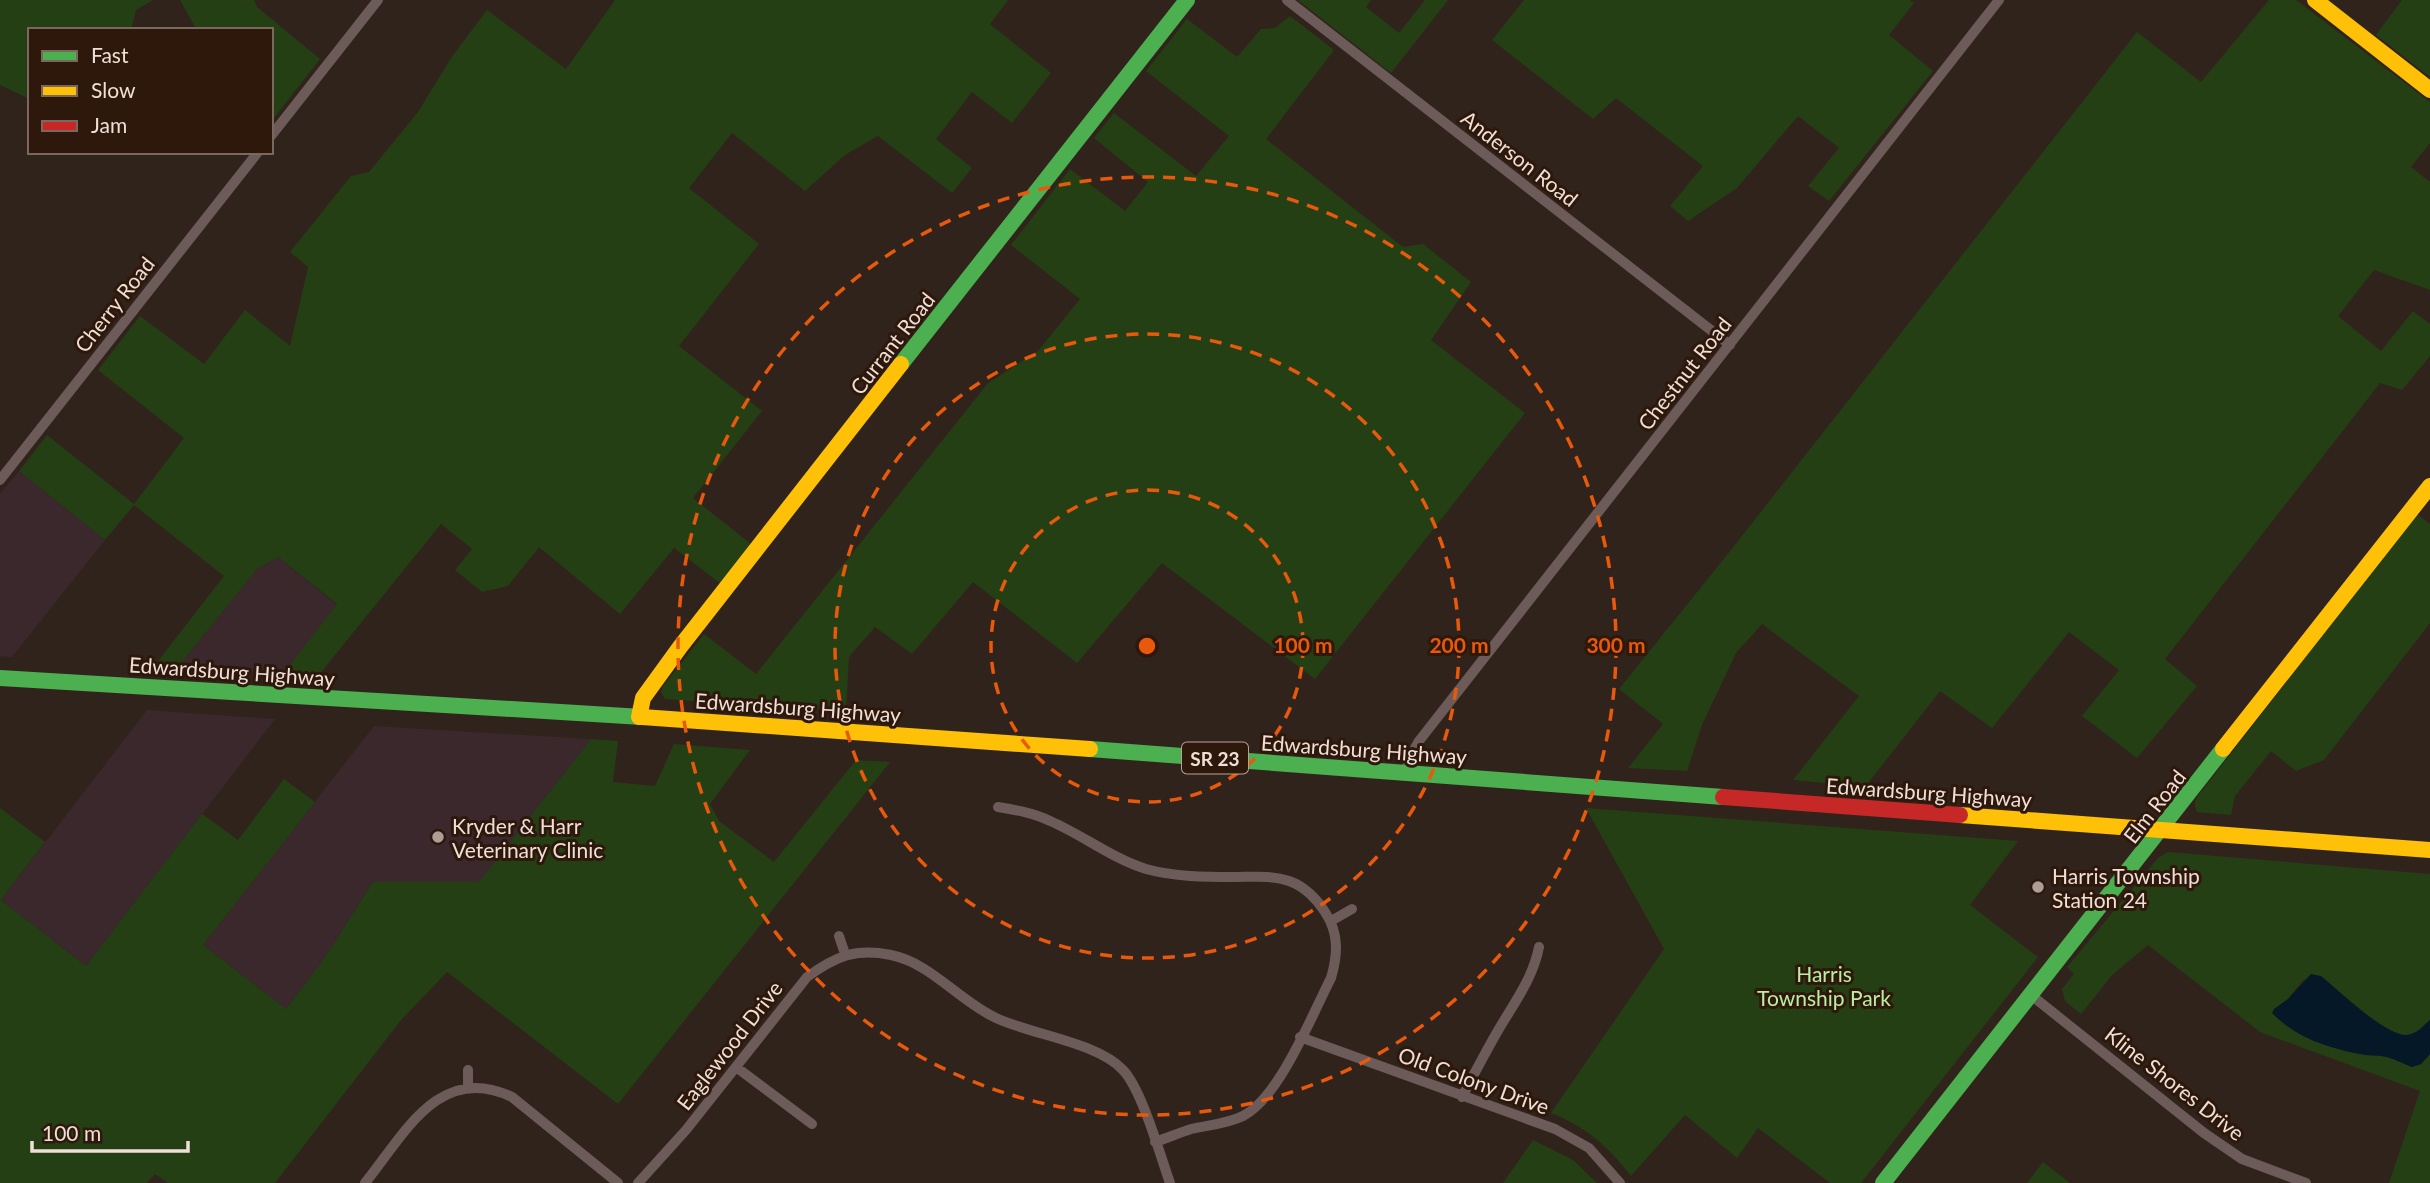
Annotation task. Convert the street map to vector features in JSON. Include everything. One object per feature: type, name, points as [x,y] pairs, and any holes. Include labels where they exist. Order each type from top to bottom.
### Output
[{"type":"main road","name":"Currant Road","points":[[639,717],[643,698],[680,647],[1187,0]]},
{"type":"main road","points":[[2315,0],[2430,90]]},
{"type":"main road","name":"Elm Road","points":[[1882,1183],[2430,486]]},
{"type":"main road","name":"Edwardsburg Highway","points":[[0,678],[639,717],[2430,850]]},
{"type":"street","points":[[273,133],[378,0]]},
{"type":"street","name":"Anderson Road","points":[[1287,0],[1730,345]]},
{"type":"street","name":"Chestnut Road","points":[[1405,773],[1419,741],[1999,0]]},
{"type":"street","name":"Cherry Road","points":[[0,480],[256,154]]},
{"type":"street","points":[[998,807],[1049,820],[1143,868],[1172,875],[1268,877],[1289,881],[1306,890],[1322,906],[1331,921],[1337,940],[1336,960],[1331,978],[1267,1097],[1255,1109],[1240,1118],[1191,1129],[1155,1142]]},
{"type":"street","points":[[1331,921],[1352,909]]},
{"type":"street","points":[[839,936],[845,954],[867,952],[912,962],[987,1014],[1017,1028],[1089,1049],[1108,1058],[1123,1070],[1134,1085],[1170,1183]]},
{"type":"street","points":[[1462,1097],[1529,978],[1536,964],[1539,947]]},
{"type":"street","name":"Eaglewood Drive","points":[[639,1183],[685,1130],[807,977],[845,954]]},
{"type":"street","name":"Kline Shores Drive","points":[[2031,995],[2204,1133],[2242,1159],[2306,1183]]},
{"type":"street","name":"Old Colony Drive","points":[[1300,1037],[1555,1129],[1589,1148],[1620,1183]]},
{"type":"street","points":[[736,1067],[812,1124]]},
{"type":"street","points":[[468,1070],[468,1087]]},
{"type":"street","points":[[365,1183],[418,1116],[434,1101],[447,1093],[468,1087],[500,1091],[512,1097],[618,1183]]},
{"type":"shaded area","points":[[19,471],[105,540],[12,657],[0,656],[0,494]]},
{"type":"shaded area","points":[[278,557],[337,605],[282,675],[178,667],[257,569]]},
{"type":"shaded area","points":[[147,710],[275,719],[86,966],[1,900]]},
{"type":"shaded area","points":[[374,726],[591,739],[479,883],[373,882],[323,960],[286,1009],[203,945]]},
{"type":"green space","points":[[0,0],[153,0],[136,10],[132,28],[28,28],[28,98],[0,85]]},
{"type":"green space","points":[[180,0],[254,0],[257,7],[320,59],[273,119],[273,28],[195,27]]},
{"type":"green space","points":[[615,0],[1008,0],[990,24],[1051,73],[1012,123],[972,92],[936,139],[972,168],[952,193],[878,136],[845,155],[805,191],[732,133],[689,188],[759,244],[679,346],[762,411],[693,498],[751,544],[721,584],[674,548],[620,614],[539,547],[508,586],[482,592],[455,570],[472,549],[441,524],[318,676],[282,675],[337,604],[278,557],[257,569],[178,667],[155,665],[224,576],[134,505],[105,540],[19,471],[47,435],[134,504],[184,438],[98,370],[140,316],[204,364],[245,310],[290,346],[308,267],[290,252],[351,176],[369,172],[418,112],[451,58],[487,10],[566,69]]},
{"type":"green space","points":[[1298,0],[1371,0],[1366,7],[1399,33],[1425,0],[1448,0],[1391,73]]},
{"type":"green space","points":[[1524,0],[1910,0],[1914,3],[1889,35],[1933,71],[1829,201],[1808,186],[1839,148],[1798,116],[1737,188],[1688,221],[1670,206],[1703,166],[1616,98],[1593,119],[1492,40]]},
{"type":"green space","points":[[2269,0],[2296,0],[2430,102],[2430,143],[2411,167],[2430,182],[2430,290],[2374,270],[2338,316],[2381,351],[2413,311],[2430,324],[2430,356],[2402,390],[2380,383],[2165,659],[2197,686],[2137,758],[2082,716],[2119,670],[2069,632],[1992,728],[1940,691],[1865,787],[1793,780],[1859,696],[1762,624],[1736,653],[1702,725],[1687,771],[1628,768],[1663,724],[1619,689],[2137,32],[2201,82]]},
{"type":"green space","points":[[2402,0],[2430,0],[2430,77],[2376,35]]},
{"type":"green space","points":[[1290,16],[1334,50],[1266,139],[1403,247],[1423,244],[1471,282],[1431,340],[1525,413],[1315,679],[1162,563],[1077,663],[973,582],[912,654],[875,627],[849,657],[846,711],[665,699],[661,692],[663,686],[704,634],[756,674],[988,383],[1038,351],[1080,299],[1011,245],[1070,169],[1125,211],[1148,182],[1094,138],[1114,113],[1196,176],[1229,136],[1146,71],[1187,19],[1237,57],[1261,29],[1275,28]]},
{"type":"green space","points":[[2417,514],[2430,524],[2430,623],[2324,760],[2296,771],[2271,751],[2235,796],[2231,815],[2197,812],[2195,804],[2199,794]]},
{"type":"green space","points":[[591,739],[618,741],[613,782],[655,786],[674,744],[750,750],[710,804],[719,821],[774,862],[856,760],[890,762],[618,1104],[447,972],[401,1020],[275,1183],[168,1183],[155,1174],[147,1183],[0,1183],[0,808],[45,842],[1,900],[86,966],[202,814],[238,840],[284,779],[315,802],[203,945],[286,1009],[323,960],[373,882],[479,882]]},
{"type":"green space","name":"Harris Township Park","points":[[1586,808],[2018,841],[1970,905],[2038,957],[1861,1183],[1830,1183],[1758,1128],[1737,1158],[1685,1115],[1631,1176],[1596,1138],[1551,1113],[1664,949]]},
{"type":"green space","points":[[2168,852],[2430,874],[2430,1020],[2422,1027],[2407,1035],[2388,1029],[2363,1012],[2321,976],[2303,980],[2288,999],[2274,1009],[2290,1028],[2325,1045],[2386,1057],[2412,1067],[2421,1064],[2430,1054],[2430,1183],[2389,1183],[2420,1091],[2260,1032],[2148,945],[2112,975],[2081,1014],[2065,1001],[2062,989],[2074,974],[2067,967],[2158,858]]},
{"type":"green space","points":[[1533,1140],[1573,1160],[1597,1183],[1503,1183]]},
{"type":"green space","points":[[2043,1162],[2070,1183],[2027,1183]]},
{"type":"water","points":[[2311,974],[2321,976],[2375,1021],[2398,1034],[2414,1033],[2430,1020],[2430,1054],[2421,1064],[2412,1067],[2387,1057],[2327,1046],[2303,1036],[2281,1022],[2272,1013],[2274,1009],[2288,999]]},
{"type":"traffic: fast","points":[[901,364],[1187,0]]},
{"type":"traffic: fast","points":[[0,678],[642,717]]},
{"type":"traffic: fast","points":[[1090,749],[1723,797]]},
{"type":"traffic: fast","points":[[1883,1183],[2223,749]]},
{"type":"traffic: slow","points":[[2315,0],[2430,90]]},
{"type":"traffic: slow","points":[[639,717],[643,698],[680,647],[901,364]]},
{"type":"traffic: slow","points":[[2223,749],[2430,486]]},
{"type":"traffic: slow","points":[[642,717],[1090,749]]},
{"type":"traffic: slow","points":[[1960,815],[2430,850]]},
{"type":"traffic: jam","points":[[1723,797],[1960,815]]},
{"type":"place","name":"Kryder & Harr Veterinary Clinic","points":[[438,837]]},
{"type":"place","name":"Harris Township Station 24","points":[[2038,887]]}]
